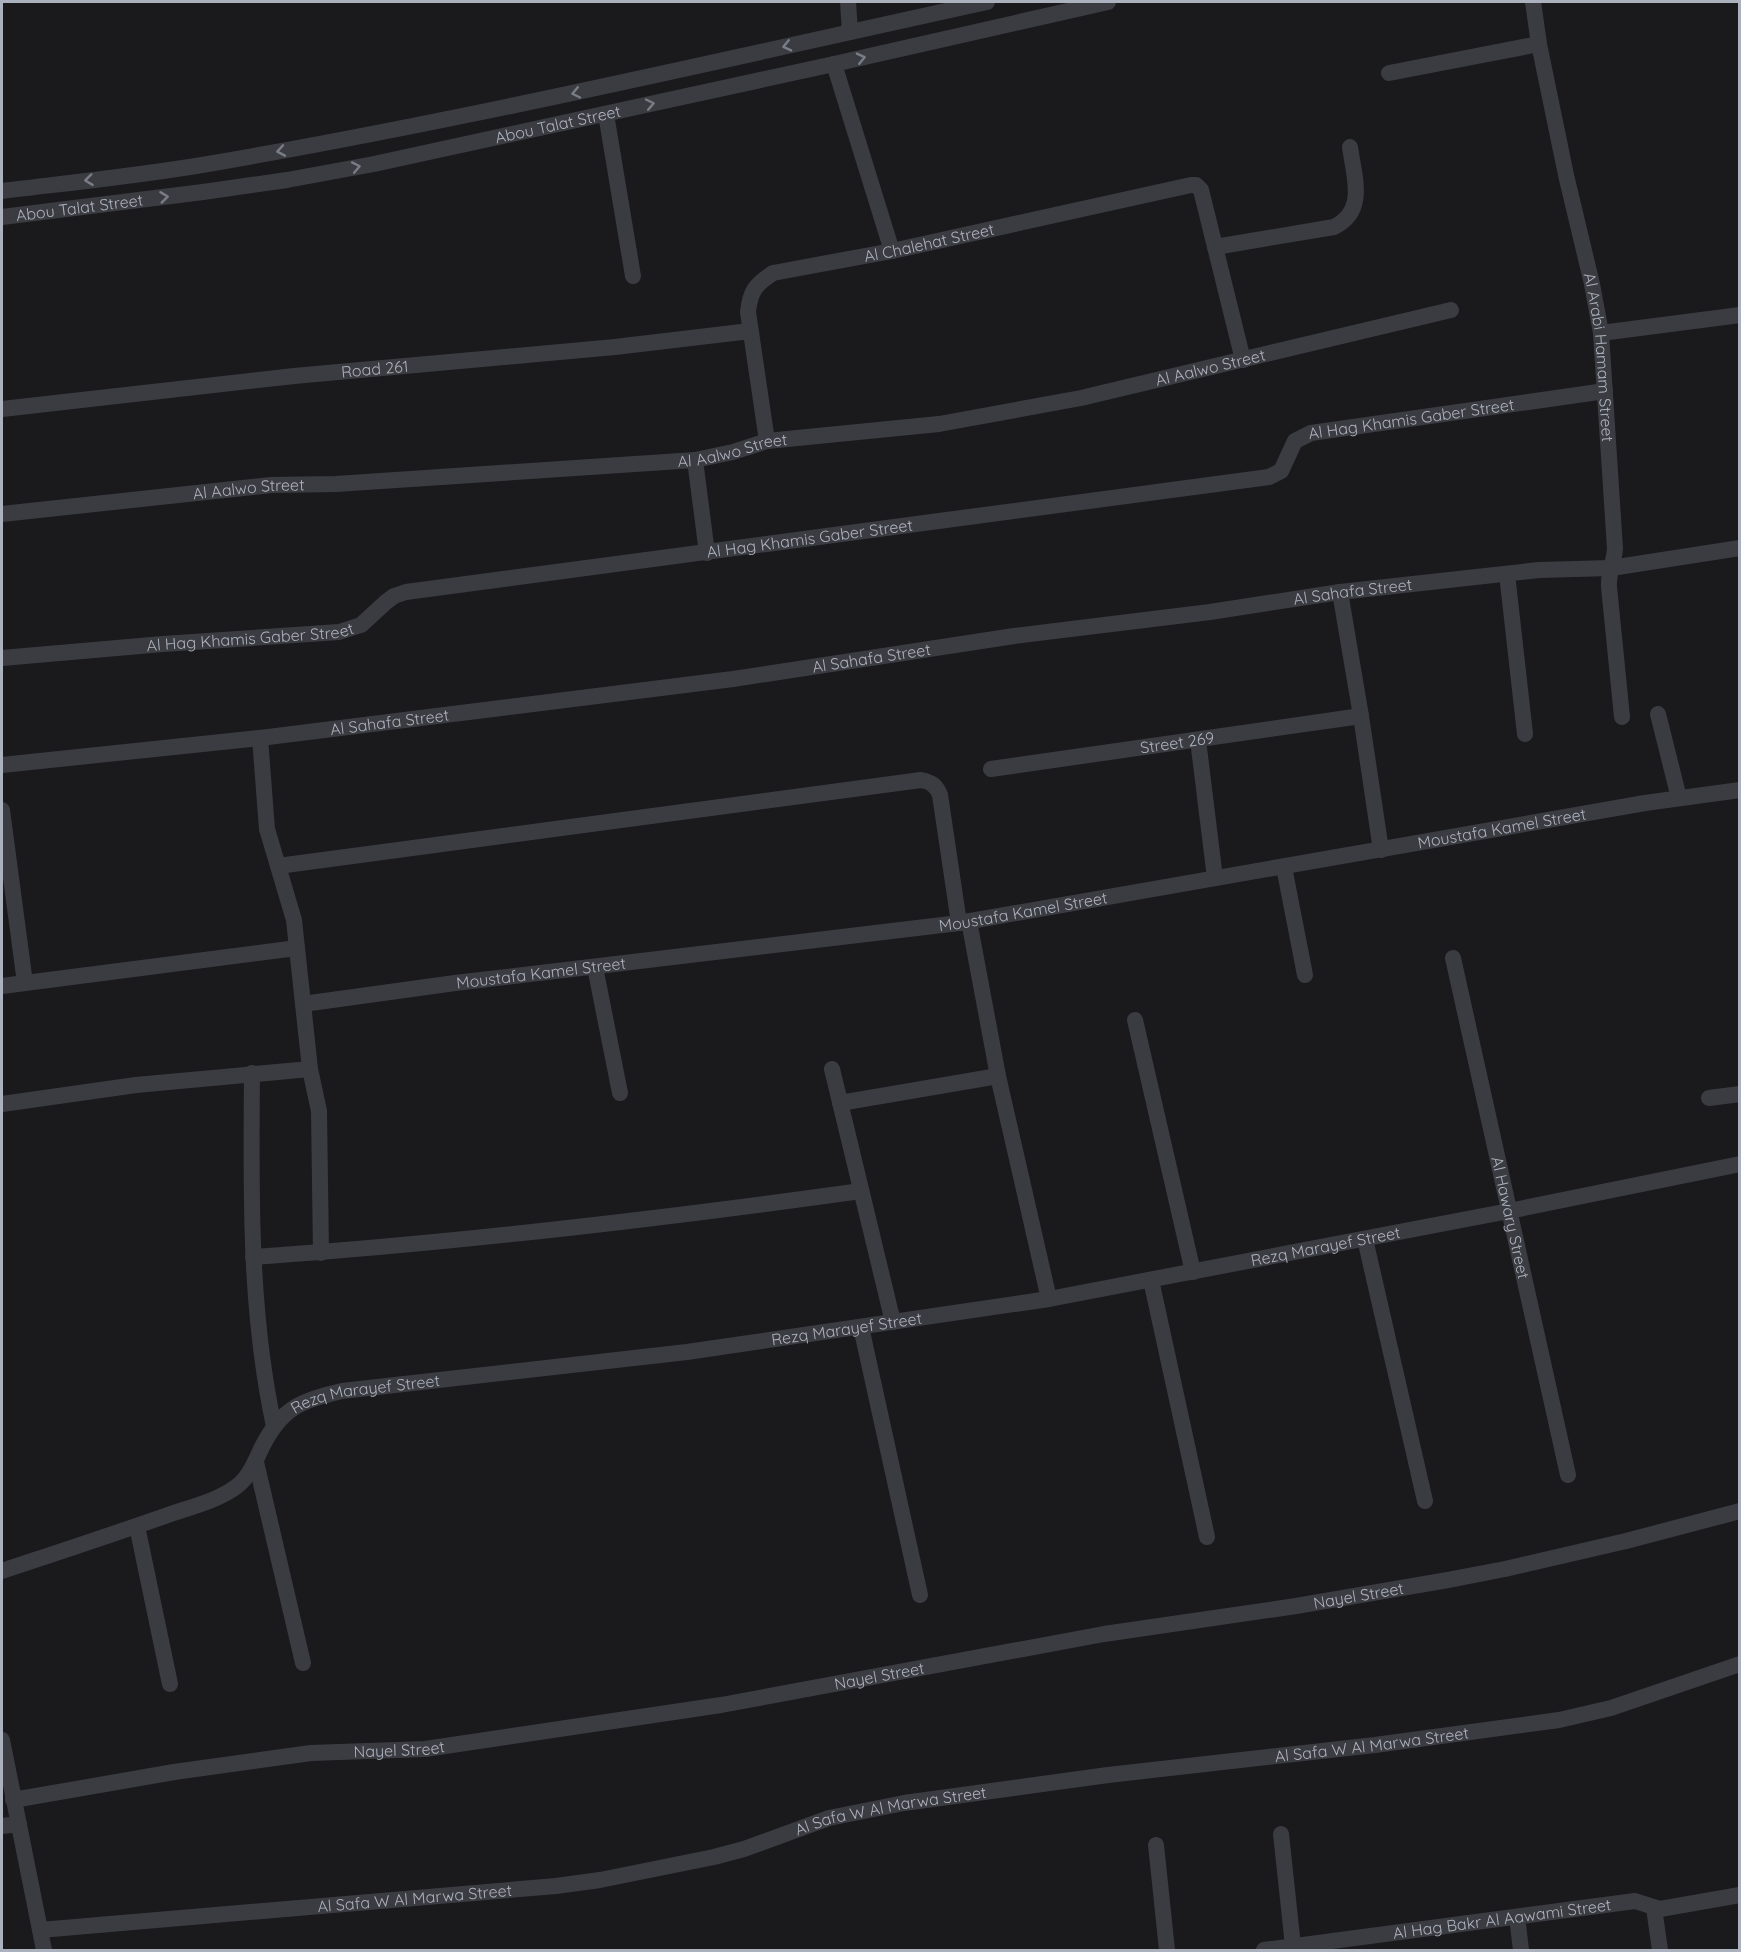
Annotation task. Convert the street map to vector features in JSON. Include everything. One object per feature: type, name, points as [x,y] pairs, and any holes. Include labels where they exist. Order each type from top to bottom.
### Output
[{"type":"street","points":[[848,2],[850,32]]},
{"type":"street","name":"Abou Talat Street","points":[[2,191],[199,166],[527,104],[987,2]]},
{"type":"street","name":"Abou Talat Street","points":[[2,217],[287,180],[533,130],[1108,2]]},
{"type":"street","name":"Al Arabi Hamam Street","points":[[1533,2],[1539,44],[1601,333],[1615,549],[1609,587],[1622,717]]},
{"type":"street","points":[[908,19],[913,46]]},
{"type":"street","points":[[1389,73],[1539,44]]},
{"type":"street","points":[[834,64],[892,250]]},
{"type":"street","points":[[606,114],[633,276]]},
{"type":"street","points":[[1215,247],[1334,226],[1344,222],[1351,214],[1356,192],[1350,147]]},
{"type":"street","name":"Al Chalehat Street","points":[[767,441],[748,312],[750,297],[759,282],[773,273],[892,250],[1191,185],[1196,185],[1201,190],[1243,360]]},
{"type":"street","name":"Al Aalwo Street","points":[[2,514],[271,485],[336,484],[695,460],[723,455],[767,441],[939,424],[1081,398],[1451,310]]},
{"type":"street","points":[[1601,333],[1740,315]]},
{"type":"street","name":"Road 261","points":[[2,409],[282,377],[615,347],[750,331]]},
{"type":"street","name":"Al Hag Khamis Gaber Street","points":[[2,658],[339,632],[361,625],[394,596],[406,592],[1269,477],[1281,471],[1295,441],[1311,433],[1605,391]]},
{"type":"street","points":[[695,460],[707,553]]},
{"type":"street","name":"Al Sahafa Street","points":[[2,765],[260,738],[733,679],[1014,636],[1210,612],[1340,592],[1539,570],[1611,568],[1740,548]]},
{"type":"street","points":[[1507,574],[1525,734]]},
{"type":"street","points":[[1340,592],[1362,716],[1381,850]]},
{"type":"street","points":[[1658,714],[1679,798]]},
{"type":"street","name":"Street 269","points":[[991,770],[1362,716]]},
{"type":"street","points":[[260,738],[267,829],[294,920],[309,1069],[319,1111],[321,1252]]},
{"type":"street","points":[[1198,740],[1215,878]]},
{"type":"street","points":[[278,866],[921,780],[929,782],[937,788],[940,795],[964,922],[1049,1299]]},
{"type":"street","name":"Moustafa Kamel Street","points":[[303,1004],[964,922],[1679,798],[1740,790]]},
{"type":"street","points":[[2,810],[26,983]]},
{"type":"street","points":[[1284,867],[1305,975]]},
{"type":"street","points":[[2,987],[297,948]]},
{"type":"street","name":"Al Hawary Street","points":[[1453,958],[1568,1474]]},
{"type":"street","points":[[595,967],[620,1093]]},
{"type":"street","points":[[1135,1020],[1193,1272]]},
{"type":"street","points":[[2,1104],[136,1085],[309,1069]]},
{"type":"street","points":[[832,1069],[893,1322]]},
{"type":"street","points":[[252,1073],[253,1257],[265,1386],[274,1426]]},
{"type":"street","points":[[840,1103],[998,1076]]},
{"type":"street","points":[[1709,1098],[1740,1094]]},
{"type":"street","name":"Rezq Marayef Street","points":[[2,1571],[136,1526],[234,1489],[247,1477],[281,1417],[298,1404],[342,1391],[687,1352],[1049,1299],[1509,1211],[1740,1164]]},
{"type":"street","points":[[253,1257],[536,1233],[682,1216],[861,1191]]},
{"type":"street","points":[[1365,1239],[1425,1501]]},
{"type":"street","points":[[1151,1280],[1207,1537]]},
{"type":"street","points":[[861,1327],[920,1595]]},
{"type":"street","points":[[256,1462],[303,1663]]},
{"type":"street","name":"Nayel Street","points":[[14,1800],[174,1772],[311,1753],[434,1748],[721,1705],[1104,1634],[1296,1606],[1448,1580],[1626,1541],[1740,1511]]},
{"type":"street","points":[[136,1526],[170,1684]]},
{"type":"street","name":"Al Safa W Al Marwa Street","points":[[40,1930],[556,1886],[600,1880],[714,1857],[744,1849],[829,1818],[904,1803],[1108,1775],[1375,1745],[1559,1720],[1611,1708],[1740,1664]]},
{"type":"street","points":[[2,1740],[44,1950]]},
{"type":"street","points":[[2,1826],[19,1824]]},
{"type":"street","points":[[1281,1834],[1293,1946]]},
{"type":"street","points":[[1156,1845],[1167,1950]]},
{"type":"street","name":"Al Hag Bakr Al Aawami Street","points":[[1264,1950],[1635,1901],[1644,1902],[1654,1908],[1667,1909],[1740,1895]]},
{"type":"street","points":[[1654,1908],[1660,1950]]},
{"type":"street","points":[[1517,1917],[1521,1950]]}]
